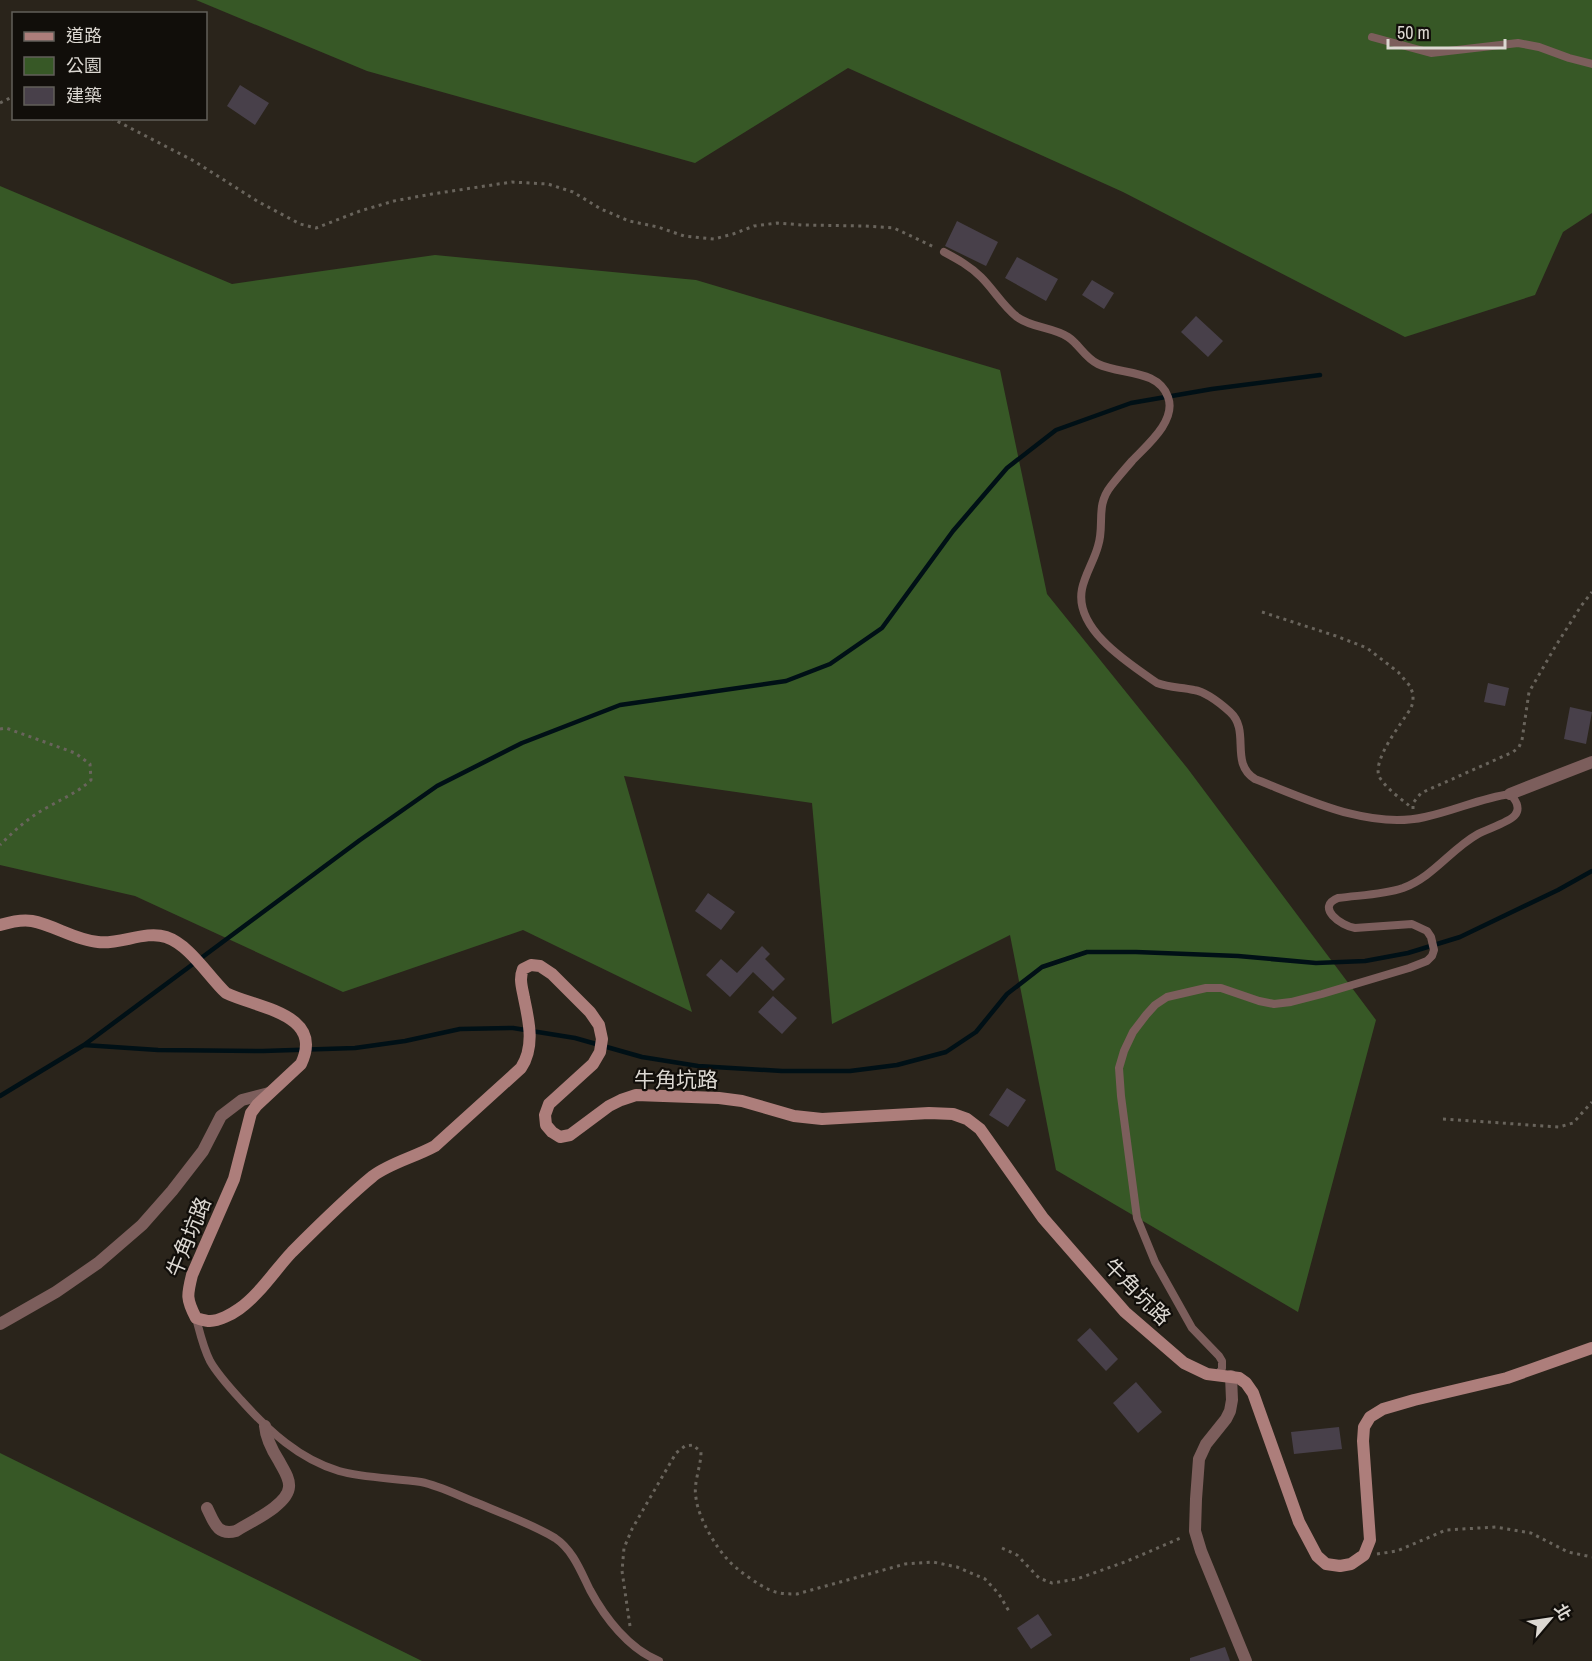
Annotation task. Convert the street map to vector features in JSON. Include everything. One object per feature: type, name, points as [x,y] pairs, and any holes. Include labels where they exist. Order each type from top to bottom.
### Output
[{"type":"street","points":[[1510,794],[1592,762]]},
{"type":"street","name":"牛角坑路","points":[[0,925],[32,921],[91,942],[106,943],[151,935],[165,936],[181,944],[226,993],[278,1012],[299,1026],[306,1044],[305,1055],[301,1064],[251,1113],[234,1179],[192,1275],[188,1291],[189,1304],[196,1318],[210,1321],[222,1318],[239,1309],[292,1252],[375,1175],[387,1167],[435,1146],[521,1068],[528,1058],[530,1044],[529,1023],[520,977],[523,969],[531,965],[540,966],[552,974],[582,1005],[599,1025],[602,1039],[600,1052],[593,1064],[549,1104],[545,1115],[546,1125],[560,1137],[570,1135],[609,1106],[636,1095],[719,1098],[742,1101],[795,1116],[822,1119],[929,1113],[953,1114],[967,1119],[980,1129],[1043,1218],[1125,1312],[1185,1363],[1207,1374],[1231,1376]]},
{"type":"street","points":[[0,1324],[56,1292],[98,1263],[142,1225],[172,1191],[203,1151],[221,1116],[242,1100],[269,1093]]},
{"type":"street","points":[[1246,1661],[1195,1531],[1199,1459],[1206,1444],[1230,1411],[1231,1376],[1246,1383],[1253,1393],[1299,1522],[1317,1556],[1326,1564],[1340,1566],[1351,1564],[1364,1555],[1370,1540],[1363,1441],[1364,1427],[1370,1417],[1383,1409],[1507,1378],[1592,1348]]},
{"type":"street","points":[[207,1508],[217,1527],[223,1532],[230,1532],[236,1531],[284,1500],[288,1493],[289,1480],[268,1440],[265,1426]]},
{"type":"lane","points":[[1372,37],[1431,53],[1518,43],[1539,47],[1592,64]]},
{"type":"lane","points":[[944,252],[967,264],[981,277],[1006,308],[1024,322],[1068,337],[1088,357],[1100,365],[1158,382],[1164,388],[1169,400],[1164,425],[1109,488],[1103,502],[1101,536],[1082,587],[1081,602],[1084,615],[1108,646],[1157,683],[1166,687],[1201,692],[1229,712],[1238,723],[1245,769],[1248,775],[1255,779],[1336,810],[1390,819],[1418,819],[1510,794],[1518,808],[1516,814],[1510,819],[1475,836],[1419,880],[1402,888],[1376,894],[1338,898],[1329,904],[1331,915],[1347,927],[1412,924],[1426,931],[1431,937],[1434,950],[1427,961],[1409,969],[1322,994],[1274,1004],[1221,988],[1206,988],[1181,993],[1167,997],[1155,1005],[1133,1032],[1119,1068],[1137,1218],[1155,1262],[1191,1328],[1222,1361],[1222,1368],[1218,1376]]},
{"type":"lane","points":[[196,1318],[211,1363],[265,1426],[300,1454],[318,1464],[342,1472],[423,1483],[451,1492],[535,1527],[557,1540],[568,1550],[606,1615],[632,1645],[659,1661]]},
{"type":"path","points":[[115,120],[194,161],[257,201],[300,224],[316,228],[394,201],[512,182],[548,184],[573,192],[601,209],[629,221],[658,227],[684,236],[714,240],[754,226],[777,223],[864,226],[894,228],[944,252]]},
{"type":"path","points":[[1412,808],[1421,793],[1513,752],[1518,747],[1522,740],[1529,692],[1560,639],[1592,592]]},
{"type":"path","points":[[1262,612],[1367,648],[1398,672],[1410,686],[1413,694],[1411,708],[1380,758],[1378,772],[1385,784],[1412,808],[1418,819]]},
{"type":"path","points":[[0,729],[6,728],[75,753],[90,764],[91,780],[80,790],[22,823],[0,845]]},
{"type":"path","points":[[1443,1119],[1559,1127],[1573,1123],[1592,1102]]},
{"type":"path","points":[[632,1645],[622,1571],[624,1548],[632,1529],[676,1453],[685,1446],[693,1445],[701,1452],[695,1497],[700,1514],[712,1538],[728,1561],[768,1590],[782,1594],[797,1594],[905,1564],[933,1562],[957,1567],[985,1579],[999,1594],[1010,1613]]},
{"type":"path","points":[[1364,1555],[1397,1551],[1446,1530],[1496,1527],[1531,1533],[1568,1552],[1592,1557]]},
{"type":"path","points":[[1002,1548],[1017,1554],[1039,1578],[1052,1583],[1077,1579],[1125,1562],[1195,1531]]},
{"type":"green space","points":[[196,0],[1592,0],[1592,213],[1563,232],[1535,295],[1405,337],[1123,192],[848,68],[695,163],[367,71]]},
{"type":"green space","points":[[0,186],[232,284],[435,255],[696,280],[1000,370],[1047,594],[1188,769],[1376,1020],[1298,1312],[1056,1170],[1010,935],[832,1024],[812,803],[624,776],[692,1012],[523,930],[343,992],[135,896],[0,865]]},
{"type":"green space","points":[[0,1453],[422,1661],[0,1661]]},
{"type":"building","points":[[240,85],[269,103],[255,125],[227,106]]},
{"type":"building","points":[[957,221],[998,242],[986,266],[945,246]]},
{"type":"building","points":[[1017,257],[1058,279],[1046,301],[1005,278]]},
{"type":"building","points":[[1092,280],[1114,293],[1104,309],[1082,295]]},
{"type":"building","points":[[1196,316],[1223,341],[1208,357],[1181,332]]},
{"type":"building","points":[[1488,683],[1509,688],[1505,706],[1484,702]]},
{"type":"building","points":[[1570,707],[1592,712],[1586,744],[1564,739]]},
{"type":"building","points":[[708,893],[735,912],[721,930],[695,911]]},
{"type":"building","points":[[762,946],[770,954],[765,959],[785,979],[773,991],[753,972],[730,997],[706,975],[721,959],[737,973]]},
{"type":"building","points":[[773,996],[797,1018],[782,1034],[758,1012]]},
{"type":"building","points":[[1007,1088],[1026,1100],[1008,1127],[989,1115]]},
{"type":"building","points":[[1090,1328],[1118,1359],[1106,1371],[1077,1340]]},
{"type":"building","points":[[1136,1382],[1162,1412],[1138,1433],[1113,1403]]},
{"type":"building","points":[[1339,1427],[1342,1449],[1294,1454],[1291,1432]]},
{"type":"building","points":[[1038,1614],[1052,1635],[1031,1649],[1017,1628]]},
{"type":"building","points":[[1225,1647],[1230,1661],[1190,1661],[1190,1658]]},
{"type":"waterway","points":[[0,1096],[84,1045],[360,840],[437,786],[522,743],[620,705],[786,681],[830,664],[882,628],[953,531],[1007,468],[1056,430],[1131,403],[1212,389],[1320,375]]},
{"type":"waterway","points":[[84,1045],[158,1050],[263,1051],[355,1048],[405,1041],[460,1029],[513,1028],[575,1038],[642,1057],[698,1066],[782,1071],[850,1071],[897,1065],[946,1052],[976,1032],[1007,994],[1042,967],[1087,952],[1238,956],[1316,963],[1365,961],[1408,953],[1460,937],[1592,871]]}]
